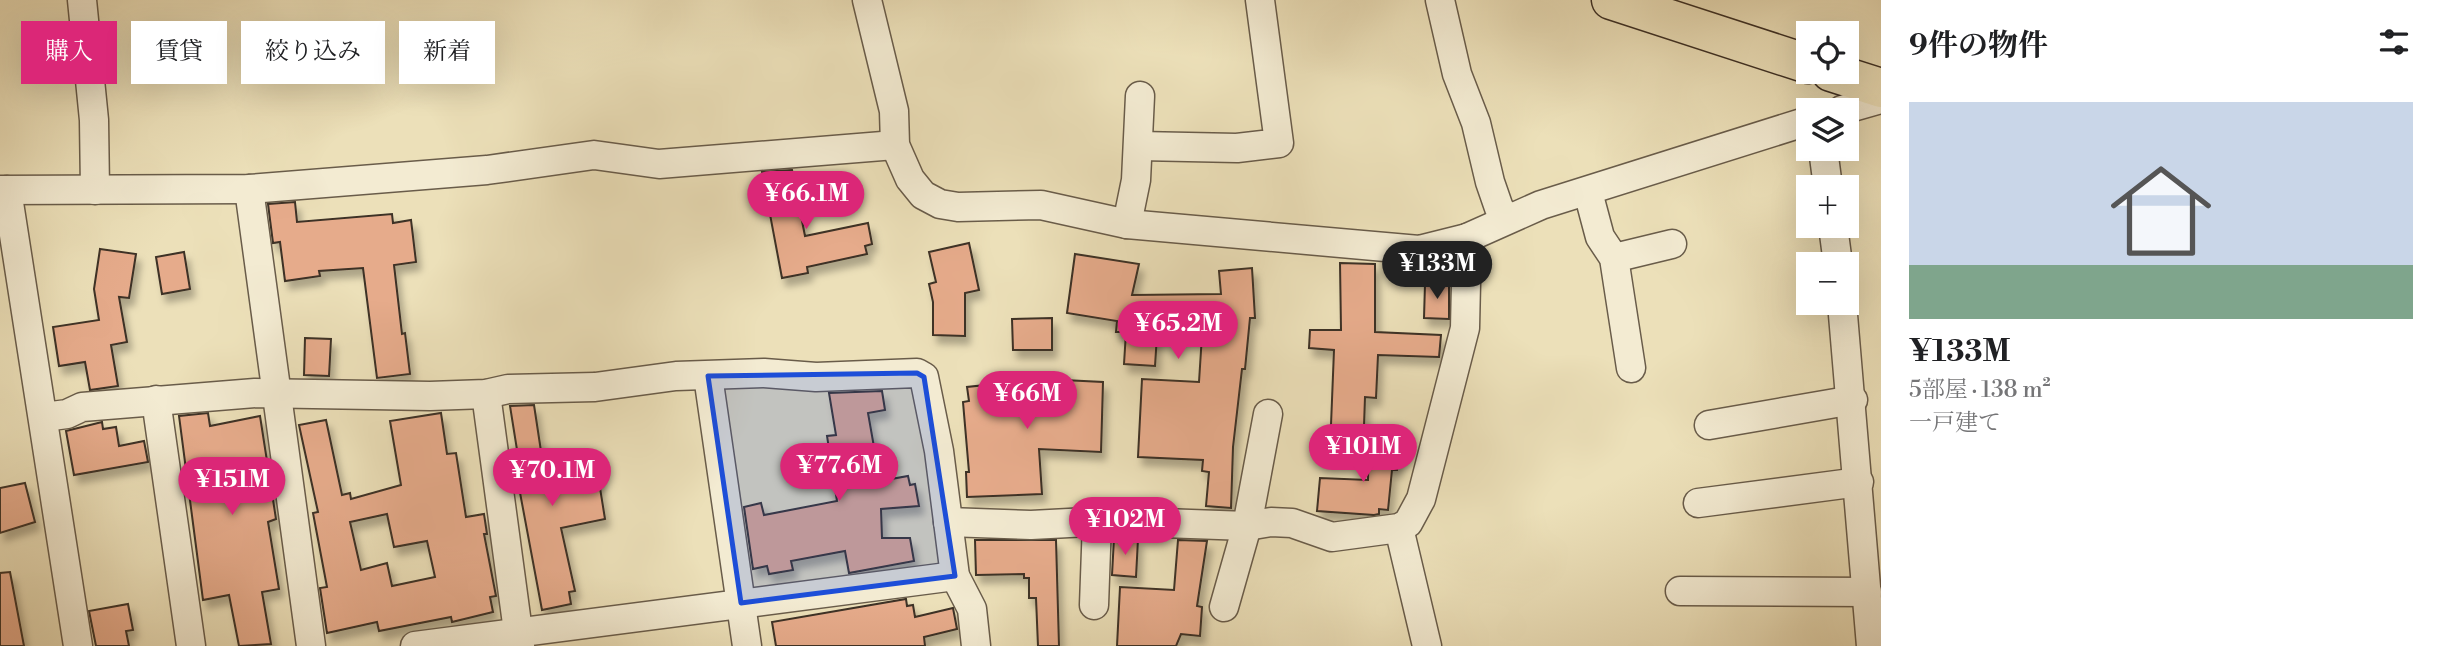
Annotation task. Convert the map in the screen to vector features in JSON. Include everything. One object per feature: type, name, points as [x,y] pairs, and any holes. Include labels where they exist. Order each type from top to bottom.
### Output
[{"type":"main road","points":[[1611,0],[1673,10],[1796,59]]},
{"type":"main road","points":[[1859,81],[1881,88]]},
{"type":"street","points":[[82,0],[94,120],[95,190]]},
{"type":"street","points":[[867,0],[894,111],[895,145],[910,179],[923,195],[940,204],[958,207],[1041,205],[1127,224],[1419,250],[1467,238],[1541,205],[1796,125]]},
{"type":"street","points":[[1139,146],[1237,148],[1279,143],[1260,0]]},
{"type":"street","points":[[1440,0],[1457,74],[1476,122],[1490,182],[1499,208],[1508,219]]},
{"type":"street","points":[[1127,224],[1139,146],[1140,96]]},
{"type":"street","points":[[1859,105],[1881,99]]},
{"type":"street","points":[[78,646],[44,417],[4,190],[249,189],[487,170],[594,155],[659,164],[895,145]]},
{"type":"street","points":[[249,189],[311,646]]},
{"type":"street","points":[[1587,192],[1600,237],[1614,258],[1632,368]]},
{"type":"street","points":[[947,522],[1247,526],[1270,522],[1292,523],[1332,537],[1399,528],[1408,523],[1421,499],[1462,342],[1467,315],[1467,238]]},
{"type":"street","points":[[1614,258],[1672,244]]},
{"type":"street","points":[[1843,315],[1859,482],[1873,557],[1867,592],[1871,646]]},
{"type":"street","points":[[44,417],[67,414],[82,407],[275,393],[385,397],[486,394],[508,389],[595,387],[676,376],[764,373],[816,377],[917,373],[924,377],[939,451],[955,576],[972,609],[976,646]]},
{"type":"street","points":[[708,376],[747,646]]},
{"type":"street","points":[[486,394],[519,639]]},
{"type":"street","points":[[156,400],[191,646]]},
{"type":"street","points":[[1709,425],[1853,400]]},
{"type":"street","points":[[1224,607],[1247,526],[1268,414]]},
{"type":"street","points":[[1698,503],[1859,482]]},
{"type":"street","points":[[1094,605],[1097,522]]},
{"type":"street","points":[[1399,528],[1427,646]]},
{"type":"street","points":[[415,646],[519,639],[741,603],[955,576]]},
{"type":"street","points":[[1680,591],[1867,592]]},
{"type":"highlighted area","points":[[917,373],[924,377],[955,576],[741,603],[708,376]]},
{"type":"building","points":[[792,170],[805,236],[868,223],[872,244],[865,246],[867,254],[807,267],[808,273],[782,278],[762,172]]},
{"type":"building","points":[[295,202],[297,222],[392,214],[393,223],[411,220],[416,262],[394,265],[402,334],[405,333],[410,374],[377,378],[363,268],[319,271],[320,276],[285,281],[280,242],[273,243],[268,204]]},
{"type":"building","points":[[969,243],[979,290],[965,293],[965,336],[933,335],[933,302],[929,284],[936,282],[929,252]]},
{"type":"building","points":[[100,249],[136,254],[129,298],[119,297],[127,342],[111,345],[118,386],[90,390],[85,362],[59,366],[53,327],[99,320],[94,289]]},
{"type":"building","points":[[184,252],[190,289],[162,294],[156,257]]},
{"type":"building","points":[[1075,254],[1139,264],[1132,295],[1221,294],[1219,271],[1252,268],[1255,318],[1250,318],[1245,369],[1242,369],[1233,447],[1231,508],[1206,506],[1209,472],[1202,471],[1203,460],[1138,457],[1142,379],[1199,382],[1202,335],[1157,335],[1155,366],[1124,364],[1126,332],[1116,332],[1117,321],[1067,313]]},
{"type":"building","points":[[1340,263],[1375,264],[1375,332],[1441,335],[1439,357],[1378,355],[1376,398],[1365,397],[1364,426],[1331,425],[1334,350],[1309,348],[1310,330],[1341,330]]},
{"type":"building","points":[[1425,284],[1449,284],[1449,319],[1424,318]]},
{"type":"building","points":[[1052,318],[1052,350],[1013,350],[1012,319]]},
{"type":"building","points":[[305,338],[331,339],[329,376],[304,375]]},
{"type":"building","points":[[1043,379],[1103,382],[1101,452],[1039,449],[1042,494],[967,497],[966,472],[969,472],[963,402],[969,401],[967,387]]},
{"type":"building","points":[[882,391],[885,410],[868,413],[880,481],[908,476],[910,485],[915,484],[919,506],[881,509],[882,538],[910,538],[914,561],[849,573],[845,551],[791,561],[793,570],[769,574],[767,566],[753,569],[744,507],[761,503],[764,515],[837,501],[827,436],[836,435],[829,393]]},
{"type":"building","points":[[534,405],[544,471],[596,463],[605,519],[561,528],[575,591],[569,592],[571,604],[542,610],[518,482],[522,481],[510,406]]},
{"type":"building","points":[[208,413],[210,426],[260,416],[276,519],[268,522],[279,589],[262,592],[271,644],[239,646],[229,595],[203,600],[179,416]]},
{"type":"building","points":[[441,413],[447,454],[456,453],[466,517],[484,514],[487,534],[484,534],[496,596],[490,597],[493,612],[452,622],[451,617],[379,631],[377,622],[327,633],[320,588],[327,587],[313,513],[318,512],[299,425],[326,420],[342,495],[350,493],[351,499],[401,485],[390,421]],"holes":[[[387,514],[394,547],[427,541],[435,577],[392,586],[387,563],[361,570],[350,522]]]},
{"type":"building","points":[[102,422],[103,429],[116,427],[119,446],[144,441],[148,462],[74,475],[66,431]]},
{"type":"building","points":[[1369,439],[1399,441],[1397,470],[1392,470],[1388,510],[1379,509],[1379,514],[1374,515],[1317,511],[1320,478],[1368,480]]},
{"type":"building","points":[[25,483],[35,522],[0,533],[0,488]]},
{"type":"building","points":[[1114,538],[1138,539],[1136,577],[1112,575]]},
{"type":"building","points":[[975,540],[1056,540],[1059,646],[1038,646],[1036,598],[1029,598],[1029,578],[1024,578],[1024,574],[976,575]]},
{"type":"building","points":[[1178,540],[1207,541],[1197,606],[1202,607],[1200,636],[1181,634],[1176,646],[1117,646],[1120,587],[1174,590]]},
{"type":"building","points":[[10,572],[24,646],[0,646],[0,573]]},
{"type":"building","points":[[906,599],[907,606],[913,605],[915,617],[953,608],[957,629],[924,637],[925,646],[776,646],[772,622]]},
{"type":"building","points":[[128,604],[133,630],[126,631],[129,646],[96,646],[89,611]]}]
